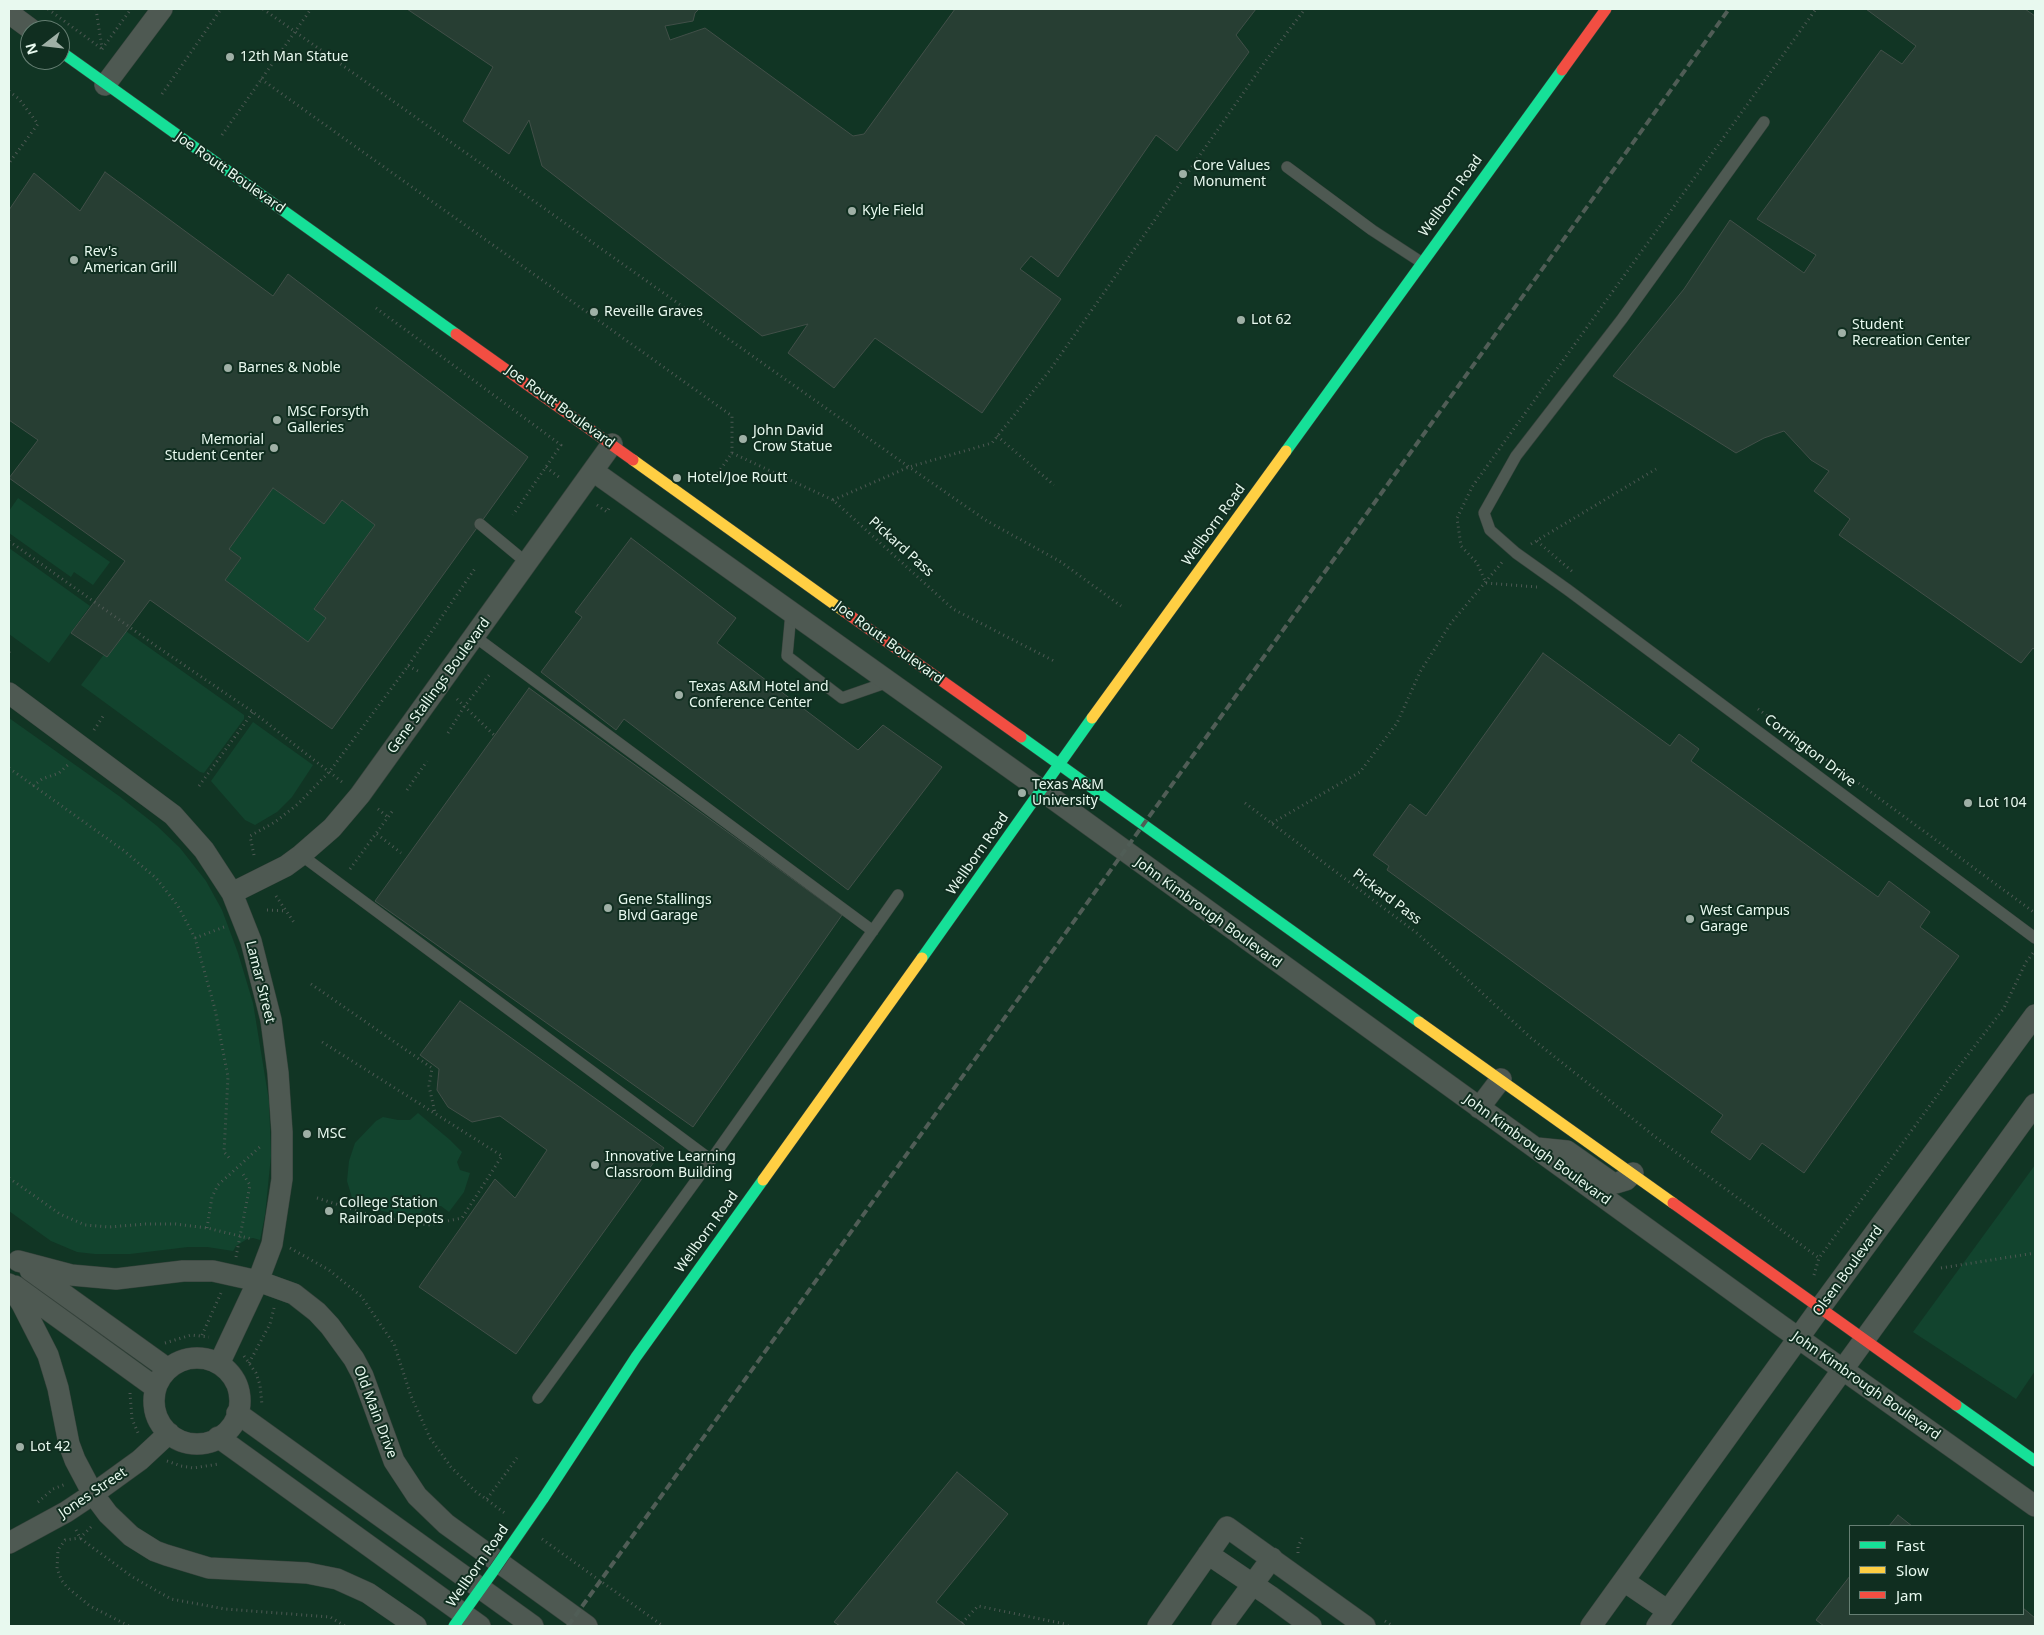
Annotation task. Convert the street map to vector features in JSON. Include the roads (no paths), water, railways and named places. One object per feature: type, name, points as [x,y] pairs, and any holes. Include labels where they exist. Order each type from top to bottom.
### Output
[{"type":"street","points":[[105,85],[162,9]]},
{"type":"street","name":"Wellborn Road","points":[[466,1622],[481,1588],[543,1499],[636,1357],[961,904],[1059,764],[1606,9]]},
{"type":"street","points":[[9,13],[20,21]]},
{"type":"street","name":"Joe Routt Boulevard","points":[[70,59],[1059,764]]},
{"type":"street","name":"Gene Stallings Boulevard","points":[[232,893],[279,870],[301,855],[332,828],[360,795],[612,444]]},
{"type":"street","points":[[593,471],[1041,790]]},
{"type":"street","points":[[791,613],[809,586]]},
{"type":"street","points":[[888,682],[908,657]]},
{"type":"street","name":"Lamar Street","points":[[9,693],[173,815],[204,850],[232,893],[251,941],[267,1005],[280,1093],[281,1187],[272,1244],[258,1281],[219,1364]]},
{"type":"street","points":[[1059,764],[2035,1461]]},
{"type":"street","name":"John Kimbrough Boulevard","points":[[1041,790],[1479,1108],[2035,1506]]},
{"type":"street","name":"Olsen Boulevard","points":[[1591,1626],[1820,1308],[2035,1015]]},
{"type":"street","points":[[1479,1108],[1501,1078]]},
{"type":"street","points":[[1624,1580],[1662,1619],[2035,1104]]},
{"type":"street","points":[[1535,1148],[1567,1151],[1611,1182],[1616,1183],[1626,1180],[1634,1173]]},
{"type":"street","name":"Old Main Drive","points":[[13,1258],[50,1271],[87,1277],[116,1279],[182,1271],[230,1274],[258,1281],[294,1294],[317,1312],[354,1359],[363,1376],[394,1460],[417,1496],[430,1510],[458,1533],[587,1626]]},
{"type":"street","name":"Old Main Drive","points":[[13,1258],[168,1369]]},
{"type":"street","points":[[9,1283],[156,1388]]},
{"type":"street","points":[[9,1283],[48,1355],[69,1444],[75,1460],[94,1494],[108,1514],[131,1536],[166,1556],[208,1568],[306,1573],[337,1580],[368,1592],[416,1626]]},
{"type":"street","points":[[190,1358],[210,1360],[219,1364],[228,1371],[238,1388],[237,1413],[230,1427],[218,1437],[204,1443],[184,1441],[169,1433],[160,1423],[154,1403],[156,1388],[163,1374],[180,1361],[190,1358]]},
{"type":"street","points":[[237,1413],[533,1626]]},
{"type":"street","name":"Jones Street","points":[[9,1543],[66,1512],[94,1494],[133,1465],[169,1433]]},
{"type":"street","points":[[218,1437],[466,1622]]},
{"type":"street","points":[[1158,1626],[1227,1527],[1365,1626]]},
{"type":"street","points":[[1208,1554],[1311,1626]]},
{"type":"street","points":[[1222,1626],[1272,1558]]},
{"type":"lane","name":"Corrington Drive","points":[[1764,122],[1622,319],[1516,456],[1484,513],[1490,530],[1516,553],[2035,938]]},
{"type":"lane","points":[[1287,168],[1372,230],[1421,262]]},
{"type":"lane","points":[[480,524],[527,563]]},
{"type":"lane","points":[[791,613],[787,656],[842,698],[888,682]]},
{"type":"lane","points":[[474,636],[873,930]]},
{"type":"lane","points":[[301,855],[711,1160]]},
{"type":"lane","points":[[538,1398],[711,1160],[898,895]]},
{"type":"railway","points":[[568,1626],[1729,9]]},
{"type":"place","name":"12th Man Statue","points":[[230,57]]},
{"type":"place","name":"Core Values Monument","points":[[1183,174]]},
{"type":"place","name":"Kyle Field","points":[[852,211]]},
{"type":"place","name":"Rev's American Grill","points":[[74,260]]},
{"type":"place","name":"Reveille Graves","points":[[594,312]]},
{"type":"place","name":"Lot 62","points":[[1241,320]]},
{"type":"place","name":"Student Recreation Center","points":[[1842,333]]},
{"type":"place","name":"Barnes & Noble","points":[[228,368]]},
{"type":"place","name":"MSC Forsyth Galleries","points":[[277,420]]},
{"type":"place","name":"John David Crow Statue","points":[[743,439]]},
{"type":"place","name":"Memorial Student Center","points":[[274,448]]},
{"type":"place","name":"Hotel/Joe Routt","points":[[677,478]]},
{"type":"place","name":"Texas A&M Hotel and Conference Center","points":[[679,695]]},
{"type":"place","name":"Texas A&M University","points":[[1022,793]]},
{"type":"place","name":"Lot 104","points":[[1968,803]]},
{"type":"place","name":"Gene Stallings Blvd Garage","points":[[608,908]]},
{"type":"place","name":"West Campus Garage","points":[[1690,919]]},
{"type":"place","name":"MSC","points":[[307,1134]]},
{"type":"place","name":"Innovative Learning Classroom Building","points":[[595,1165]]},
{"type":"place","name":"College Station Railroad Depots","points":[[329,1211]]},
{"type":"place","name":"Lot 42","points":[[20,1447]]}]
